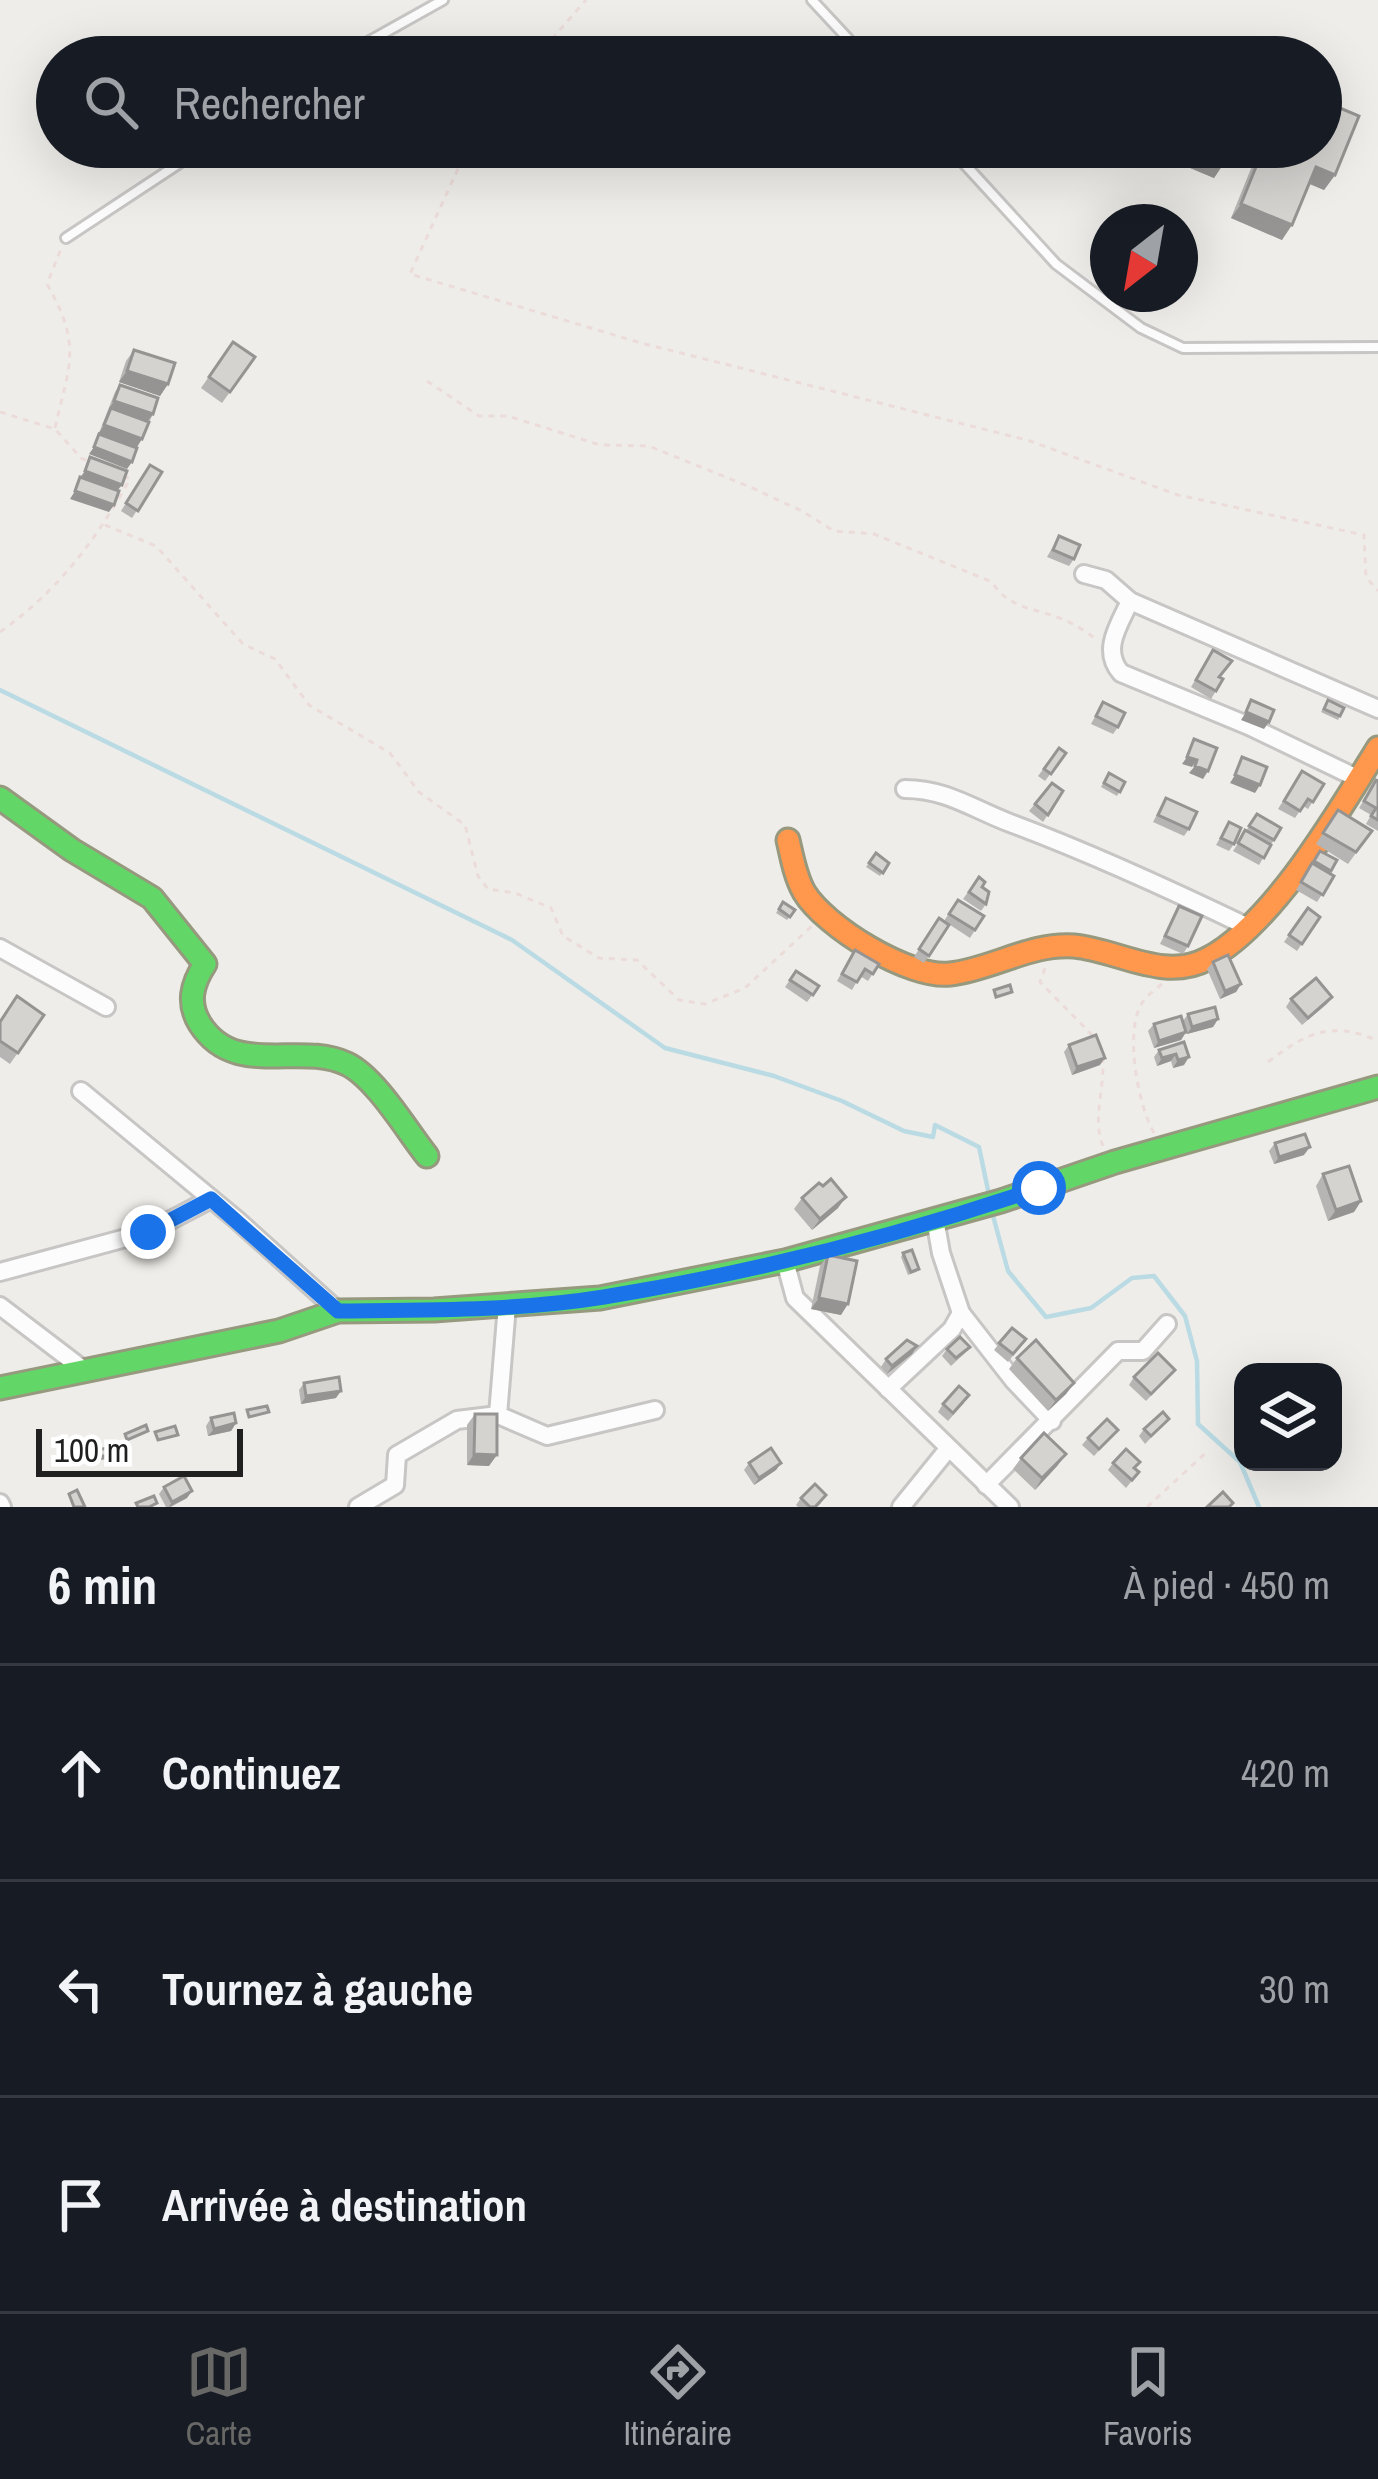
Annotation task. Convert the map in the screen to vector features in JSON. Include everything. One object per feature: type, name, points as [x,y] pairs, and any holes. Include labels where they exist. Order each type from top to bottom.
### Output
[{"type":"street","points":[[1084,574],[1106,580],[1130,601],[1378,710]]},
{"type":"street","points":[[1130,601],[1110,647],[1112,662],[1131,679],[1249,726],[1359,779]]},
{"type":"street","points":[[788,840],[797,881],[823,916],[921,973],[935,976],[1054,946],[1091,948],[1182,968],[1215,957],[1279,895],[1378,748]]},
{"type":"street","points":[[905,789],[975,804],[1248,927]]},
{"type":"street","points":[[0,797],[72,850],[152,898],[205,964],[191,992],[191,1007],[200,1028],[218,1043],[247,1056],[328,1058],[351,1066],[427,1156]]},
{"type":"street","points":[[0,948],[106,1007]]},
{"type":"street","points":[[0,1388],[279,1331],[338,1311],[600,1298],[785,1261],[1378,1088]]},
{"type":"street","points":[[81,1091],[338,1311]]},
{"type":"street","points":[[0,1272],[148,1232],[211,1199]]},
{"type":"street","points":[[935,1219],[940,1253],[962,1313],[1014,1382],[1052,1421]]},
{"type":"street","points":[[785,1261],[795,1298],[1010,1507]]},
{"type":"street","points":[[498,1415],[507,1305]]},
{"type":"street","points":[[0,1306],[84,1370]]},
{"type":"street","points":[[888,1389],[952,1329],[962,1313]]},
{"type":"street","points":[[986,1485],[1118,1351],[1142,1351],[1167,1324]]},
{"type":"street","points":[[358,1507],[395,1485],[398,1455],[458,1420],[498,1415],[547,1436],[655,1410]]},
{"type":"street","points":[[902,1507],[948,1449]]},
{"type":"lane","points":[[379,36],[443,0]]},
{"type":"lane","points":[[812,0],[845,36]]},
{"type":"lane","points":[[66,238],[172,168]]},
{"type":"lane","points":[[968,168],[1057,264],[1141,328],[1183,348],[1378,347]]},
{"type":"path","points":[[554,36],[586,0]]},
{"type":"path","points":[[458,168],[410,274],[641,343],[1027,440],[1178,495],[1378,535]]},
{"type":"path","points":[[55,430],[71,358],[68,322],[47,284],[66,238]]},
{"type":"path","points":[[427,381],[479,416],[508,416],[599,445],[649,446],[667,457],[748,485],[834,531],[874,534],[992,582],[1000,596],[1062,619],[1110,647]]},
{"type":"path","points":[[0,412],[55,430],[81,458],[98,465]]},
{"type":"path","points":[[0,632],[74,567],[105,525],[130,479],[114,472]]},
{"type":"path","points":[[105,525],[156,546],[243,644],[275,659],[309,705],[390,753],[419,791],[465,825],[478,876],[488,890],[514,893],[551,908],[562,936],[599,958],[637,960],[679,1000],[706,1004],[745,988],[823,916]]},
{"type":"path","points":[[1364,535],[1366,577],[1378,591]]},
{"type":"path","points":[[1054,946],[1040,982],[1102,1048],[1105,1072],[1099,1142],[1115,1162]]},
{"type":"path","points":[[1169,1146],[1152,1131],[1141,1101],[1133,1042],[1143,999],[1182,968]]},
{"type":"path","points":[[1268,1062],[1303,1035],[1352,1029],[1378,1041]]},
{"type":"path","points":[[1147,1507],[1209,1450]]},
{"type":"building","points":[[1342,109],[1359,116],[1342,158]]},
{"type":"building","points":[[1256,168],[1316,168],[1292,225],[1241,204]]},
{"type":"building","points":[[233,342],[255,357],[230,392],[209,377]]},
{"type":"building","points":[[134,350],[175,363],[168,384],[127,371]]},
{"type":"building","points":[[120,385],[158,398],[153,414],[114,401]]},
{"type":"building","points":[[111,408],[149,422],[142,439],[104,425]]},
{"type":"building","points":[[99,434],[137,448],[132,462],[94,447]]},
{"type":"building","points":[[90,457],[127,471],[122,485],[85,471]]},
{"type":"building","points":[[150,465],[162,472],[138,511],[126,503]]},
{"type":"building","points":[[80,477],[119,491],[114,505],[75,491]]},
{"type":"building","points":[[1059,536],[1080,545],[1074,559],[1053,550]]},
{"type":"building","points":[[1213,650],[1232,661],[1219,677],[1223,679],[1216,691],[1196,680]]},
{"type":"building","points":[[1251,700],[1274,710],[1269,722],[1246,712]]},
{"type":"building","points":[[1328,700],[1344,708],[1340,716],[1324,709]]},
{"type":"building","points":[[1103,702],[1125,713],[1118,727],[1096,716]]},
{"type":"building","points":[[1194,739],[1217,748],[1208,771],[1187,757]]},
{"type":"building","points":[[1059,748],[1066,753],[1051,774],[1044,769]]},
{"type":"building","points":[[1242,757],[1267,767],[1260,785],[1235,775]]},
{"type":"building","points":[[1302,771],[1324,784],[1313,802],[1308,799],[1300,811],[1284,801]]},
{"type":"building","points":[[1109,773],[1125,782],[1120,792],[1104,783]]},
{"type":"building","points":[[1376,780],[1378,820],[1371,816],[1376,808],[1364,801]]},
{"type":"building","points":[[1052,783],[1063,791],[1048,815],[1035,804]]},
{"type":"building","points":[[1166,798],[1197,812],[1189,829],[1158,815]]},
{"type":"building","points":[[1338,810],[1372,831],[1356,852],[1323,833]]},
{"type":"building","points":[[1257,814],[1281,828],[1274,840],[1249,826]]},
{"type":"building","points":[[1229,822],[1241,828],[1234,844],[1221,838]]},
{"type":"building","points":[[1245,830],[1271,845],[1264,858],[1238,843]]},
{"type":"building","points":[[1320,851],[1337,860],[1331,871],[1314,861]]},
{"type":"building","points":[[876,853],[889,863],[883,873],[869,863]]},
{"type":"building","points":[[1312,863],[1334,876],[1323,895],[1301,882]]},
{"type":"building","points":[[979,877],[989,892],[986,904],[969,892]]},
{"type":"building","points":[[958,900],[984,916],[975,930],[949,914]]},
{"type":"building","points":[[783,902],[795,910],[790,917],[779,909]]},
{"type":"building","points":[[1179,906],[1202,916],[1188,946],[1165,936]]},
{"type":"building","points":[[1308,908],[1320,917],[1302,944],[1289,935]]},
{"type":"building","points":[[939,918],[949,925],[929,956],[919,949]]},
{"type":"building","points":[[855,950],[879,964],[873,974],[865,969],[857,982],[842,974]]},
{"type":"building","points":[[1228,955],[1241,984],[1225,991],[1213,962]]},
{"type":"building","points":[[796,971],[819,986],[813,995],[790,980]]},
{"type":"building","points":[[1316,978],[1332,997],[1308,1018],[1291,999]]},
{"type":"building","points":[[1010,985],[1012,992],[996,997],[994,990]]},
{"type":"building","points":[[17,996],[44,1015],[18,1053],[0,1041],[0,1022]]},
{"type":"building","points":[[1215,1007],[1218,1019],[1192,1027],[1188,1014]]},
{"type":"building","points":[[1181,1016],[1186,1032],[1159,1041],[1154,1024]]},
{"type":"building","points":[[1096,1035],[1105,1058],[1077,1067],[1069,1045]]},
{"type":"building","points":[[1184,1042],[1189,1057],[1162,1058],[1159,1050]]},
{"type":"building","points":[[1305,1134],[1310,1147],[1279,1157],[1275,1143]]},
{"type":"building","points":[[1349,1166],[1361,1201],[1336,1210],[1323,1174]]},
{"type":"building","points":[[831,1179],[846,1197],[820,1219],[802,1198]]},
{"type":"building","points":[[912,1250],[919,1269],[911,1272],[903,1253]]},
{"type":"building","points":[[828,1255],[857,1261],[848,1304],[819,1298]]},
{"type":"building","points":[[1012,1328],[1026,1339],[1013,1354],[999,1343]]},
{"type":"building","points":[[960,1337],[970,1347],[956,1358],[947,1349]]},
{"type":"building","points":[[907,1340],[917,1346],[892,1366],[886,1359]]},
{"type":"building","points":[[1036,1340],[1074,1383],[1056,1400],[1017,1358]]},
{"type":"building","points":[[1158,1353],[1175,1370],[1151,1394],[1134,1377]]},
{"type":"building","points":[[339,1377],[341,1391],[306,1396],[304,1383]]},
{"type":"building","points":[[959,1386],[969,1395],[953,1413],[943,1404]]},
{"type":"building","points":[[267,1406],[269,1412],[249,1417],[247,1410]]},
{"type":"building","points":[[1163,1412],[1169,1419],[1151,1436],[1144,1429]]},
{"type":"building","points":[[234,1413],[236,1423],[214,1429],[211,1418]]},
{"type":"building","points":[[475,1414],[497,1414],[497,1455],[474,1454]]},
{"type":"building","points":[[1107,1419],[1118,1430],[1099,1449],[1088,1438]]},
{"type":"building","points":[[146,1425],[148,1431],[127,1440],[125,1434]]},
{"type":"building","points":[[175,1426],[178,1435],[158,1440],[155,1432]]},
{"type":"building","points":[[1044,1433],[1066,1454],[1042,1478],[1021,1458]]},
{"type":"building","points":[[113,1447],[114,1454],[87,1459],[86,1452]]},
{"type":"building","points":[[771,1448],[781,1463],[759,1478],[749,1463]]},
{"type":"building","points":[[1126,1449],[1140,1462],[1132,1480],[1113,1463]]},
{"type":"building","points":[[184,1476],[192,1491],[172,1502],[164,1487]]},
{"type":"building","points":[[815,1484],[826,1495],[810,1507],[801,1498]]},
{"type":"building","points":[[77,1490],[85,1507],[74,1507],[69,1494]]},
{"type":"building","points":[[1223,1492],[1233,1503],[1229,1507],[1207,1507]]},
{"type":"building","points":[[154,1496],[157,1503],[138,1507],[136,1503]]},
{"type":"waterway","points":[[0,690],[512,940],[665,1048],[774,1076],[904,1131],[933,1137],[935,1125],[979,1147],[989,1195]]},
{"type":"waterway","points":[[992,1212],[1008,1271],[1046,1317],[1091,1308],[1132,1278],[1154,1276],[1185,1316],[1197,1361],[1198,1424],[1240,1462],[1259,1507]]},
{"type":"traffic: fast","points":[[0,798],[72,850],[152,898],[205,964],[192,1001],[200,1024],[214,1041],[249,1055],[309,1056],[347,1064],[380,1093],[427,1156]]},
{"type":"traffic: fast","points":[[0,1388],[279,1331],[338,1311],[434,1310],[600,1298],[785,1261],[1378,1087]]},
{"type":"traffic: slow","points":[[788,840],[798,880],[815,906],[849,935],[913,968],[950,974],[1058,946],[1158,966],[1191,965],[1232,943],[1280,894],[1378,748]]},
{"type":"route","points":[[148,1232],[211,1199],[338,1311],[434,1310],[600,1298],[785,1261],[1039,1188]]}]
